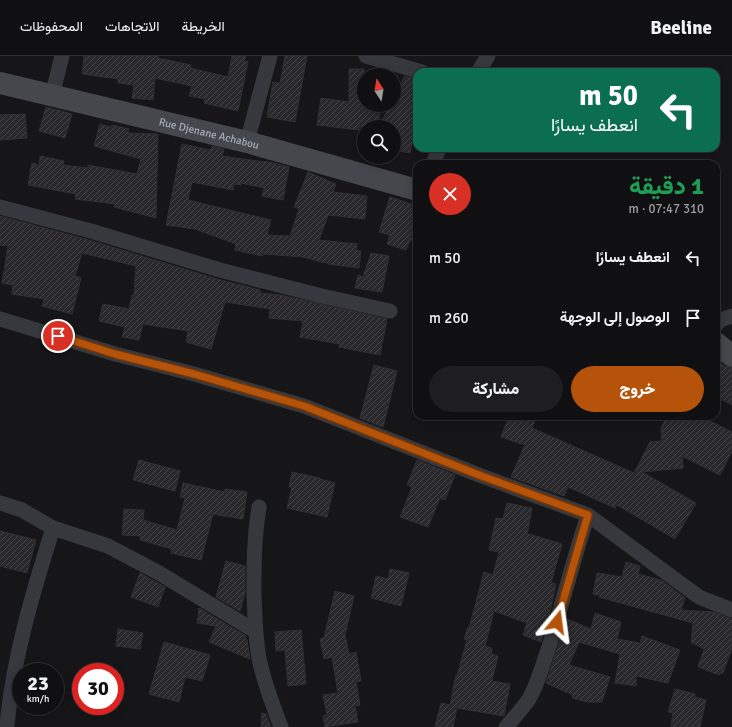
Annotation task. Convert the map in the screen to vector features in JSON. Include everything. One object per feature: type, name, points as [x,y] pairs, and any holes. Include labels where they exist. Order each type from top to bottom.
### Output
[{"type":"main road","name":"Rue Djenane Achabou","points":[[0,83],[247,142],[413,189]]},
{"type":"main road","points":[[720,347],[732,356]]},
{"type":"street","points":[[52,96],[62,56]]},
{"type":"street","points":[[247,142],[270,56]]},
{"type":"street","points":[[366,56],[413,69]]},
{"type":"street","points":[[480,68],[488,56]]},
{"type":"street","points":[[0,207],[91,231],[220,270],[322,296],[390,311]]},
{"type":"street","points":[[720,320],[732,316]]},
{"type":"street","points":[[0,319],[115,354],[194,374],[304,406],[479,475],[588,515],[699,597],[732,610]]},
{"type":"street","points":[[0,503],[22,510],[53,528],[108,546],[159,573],[255,631]]},
{"type":"street","points":[[259,507],[254,537],[255,631],[260,662],[267,690],[281,727]]},
{"type":"street","points":[[506,727],[530,697],[538,678],[557,622],[588,515]]},
{"type":"street","points":[[7,725],[17,658],[41,566],[53,528]]},
{"type":"building","points":[[84,56],[158,56],[158,58],[191,65],[190,68],[228,77],[232,56],[246,56],[244,61],[248,62],[238,111],[204,103],[205,99],[189,96],[192,86],[155,78],[153,100],[132,98],[134,85],[118,83],[118,79],[82,74]]},
{"type":"building","points":[[285,56],[307,56],[295,122],[267,117],[273,82],[280,83]]},
{"type":"building","points":[[349,69],[357,69],[357,112],[379,112],[379,120],[357,120],[357,130],[317,125],[321,98],[349,102]]},
{"type":"building","points":[[405,76],[413,79],[413,139],[410,153],[401,151],[401,120],[382,120],[386,112],[401,112],[401,84]]},
{"type":"building","points":[[46,107],[72,114],[65,138],[39,131]]},
{"type":"building","points":[[25,114],[27,138],[0,140],[0,115]]},
{"type":"building","points":[[100,124],[129,129],[128,133],[158,134],[156,218],[114,207],[115,204],[75,199],[76,194],[28,185],[32,163],[39,165],[40,156],[64,161],[63,165],[88,168],[88,165],[137,174],[141,159],[94,146]]},
{"type":"building","points":[[182,144],[211,150],[212,146],[224,149],[222,156],[265,161],[289,167],[283,200],[262,196],[264,188],[241,183],[241,185],[234,184],[233,190],[192,182],[188,200],[271,220],[267,235],[290,236],[299,209],[294,207],[308,172],[336,184],[333,192],[367,196],[365,219],[328,215],[319,240],[357,244],[356,250],[361,251],[359,268],[328,264],[304,257],[263,254],[262,256],[235,250],[236,244],[195,229],[166,225]]},
{"type":"building","points":[[390,197],[413,205],[413,241],[410,240],[406,250],[387,244],[390,235],[379,232]]},
{"type":"building","points":[[0,216],[89,240],[217,279],[260,290],[260,293],[281,295],[387,319],[380,355],[339,347],[340,344],[300,337],[303,321],[269,318],[270,309],[225,302],[211,349],[186,342],[188,331],[143,324],[139,340],[122,337],[125,327],[99,321],[103,304],[129,309],[132,295],[134,295],[136,266],[82,253],[75,276],[81,278],[72,314],[42,306],[44,299],[12,294],[13,285],[2,283],[8,246],[0,245]]},
{"type":"building","points":[[371,253],[389,256],[382,292],[355,288],[358,275],[363,277]]},
{"type":"building","points":[[720,363],[724,366],[732,368],[732,405],[723,400],[720,400]]},
{"type":"building","points":[[374,365],[397,371],[383,427],[360,418]]},
{"type":"building","points":[[507,420],[535,420],[532,428],[634,473],[650,442],[662,441],[661,428],[665,420],[708,420],[732,432],[732,451],[720,475],[682,456],[683,468],[642,472],[696,503],[675,539],[617,505],[615,508],[568,487],[564,496],[511,477],[525,445],[501,437]]},
{"type":"building","points":[[139,460],[180,471],[175,491],[133,480]]},
{"type":"building","points":[[417,460],[455,475],[445,500],[440,498],[428,527],[400,517],[412,487],[407,485]]},
{"type":"building","points":[[292,472],[335,483],[327,517],[287,508],[292,487],[289,487]]},
{"type":"building","points":[[183,483],[225,492],[225,489],[247,492],[243,519],[213,514],[201,560],[171,553],[172,549],[140,540],[141,536],[122,535],[124,509],[144,510],[143,520],[177,530],[185,498],[180,497]]},
{"type":"building","points":[[507,503],[532,508],[527,535],[529,534],[562,544],[551,583],[556,584],[550,612],[541,642],[523,635],[527,623],[494,611],[485,646],[492,648],[491,654],[498,656],[492,681],[510,684],[504,716],[457,708],[453,727],[435,727],[441,703],[450,705],[456,675],[467,640],[464,639],[468,627],[469,628],[484,572],[493,575],[499,552],[489,550],[496,518],[503,519]]},
{"type":"building","points":[[0,531],[36,540],[27,573],[0,566]]},
{"type":"building","points":[[226,561],[245,566],[245,593],[240,611],[216,597]]},
{"type":"building","points":[[626,562],[640,566],[638,574],[661,580],[685,598],[681,610],[714,612],[732,619],[732,648],[723,673],[720,673],[719,675],[698,667],[704,649],[691,642],[693,623],[599,597],[600,595],[593,594],[597,573],[622,577]]},
{"type":"building","points":[[390,569],[409,573],[401,606],[371,598],[376,576],[388,579]]},
{"type":"building","points":[[140,573],[165,587],[158,607],[131,597]]},
{"type":"building","points":[[335,591],[354,596],[345,635],[349,654],[356,652],[361,681],[356,682],[360,705],[355,706],[358,722],[325,727],[323,716],[327,715],[323,695],[338,693],[332,657],[324,659],[320,639],[324,638]]},
{"type":"building","points":[[199,608],[246,636],[245,639],[247,640],[250,659],[209,642],[216,626],[197,623]]},
{"type":"building","points":[[595,613],[621,622],[617,639],[640,643],[642,636],[680,650],[668,683],[636,676],[636,686],[615,683],[620,654],[579,642],[569,665],[610,677],[602,702],[587,702],[572,698],[573,695],[546,683],[567,619],[591,629]]},
{"type":"building","points":[[118,629],[143,633],[140,649],[116,646]]},
{"type":"building","points":[[301,630],[306,684],[288,686],[285,650],[276,651],[275,632]]},
{"type":"building","points":[[164,642],[210,655],[202,681],[185,677],[179,702],[149,694]]},
{"type":"building","points":[[675,689],[695,694],[695,697],[706,700],[700,727],[671,727],[673,713],[668,712]]},
{"type":"building","points":[[262,713],[266,714],[271,727],[261,727]]},
{"type":"route","points":[[58,336],[115,354],[274,396],[304,406],[343,420],[479,475],[588,515],[557,622]]}]
